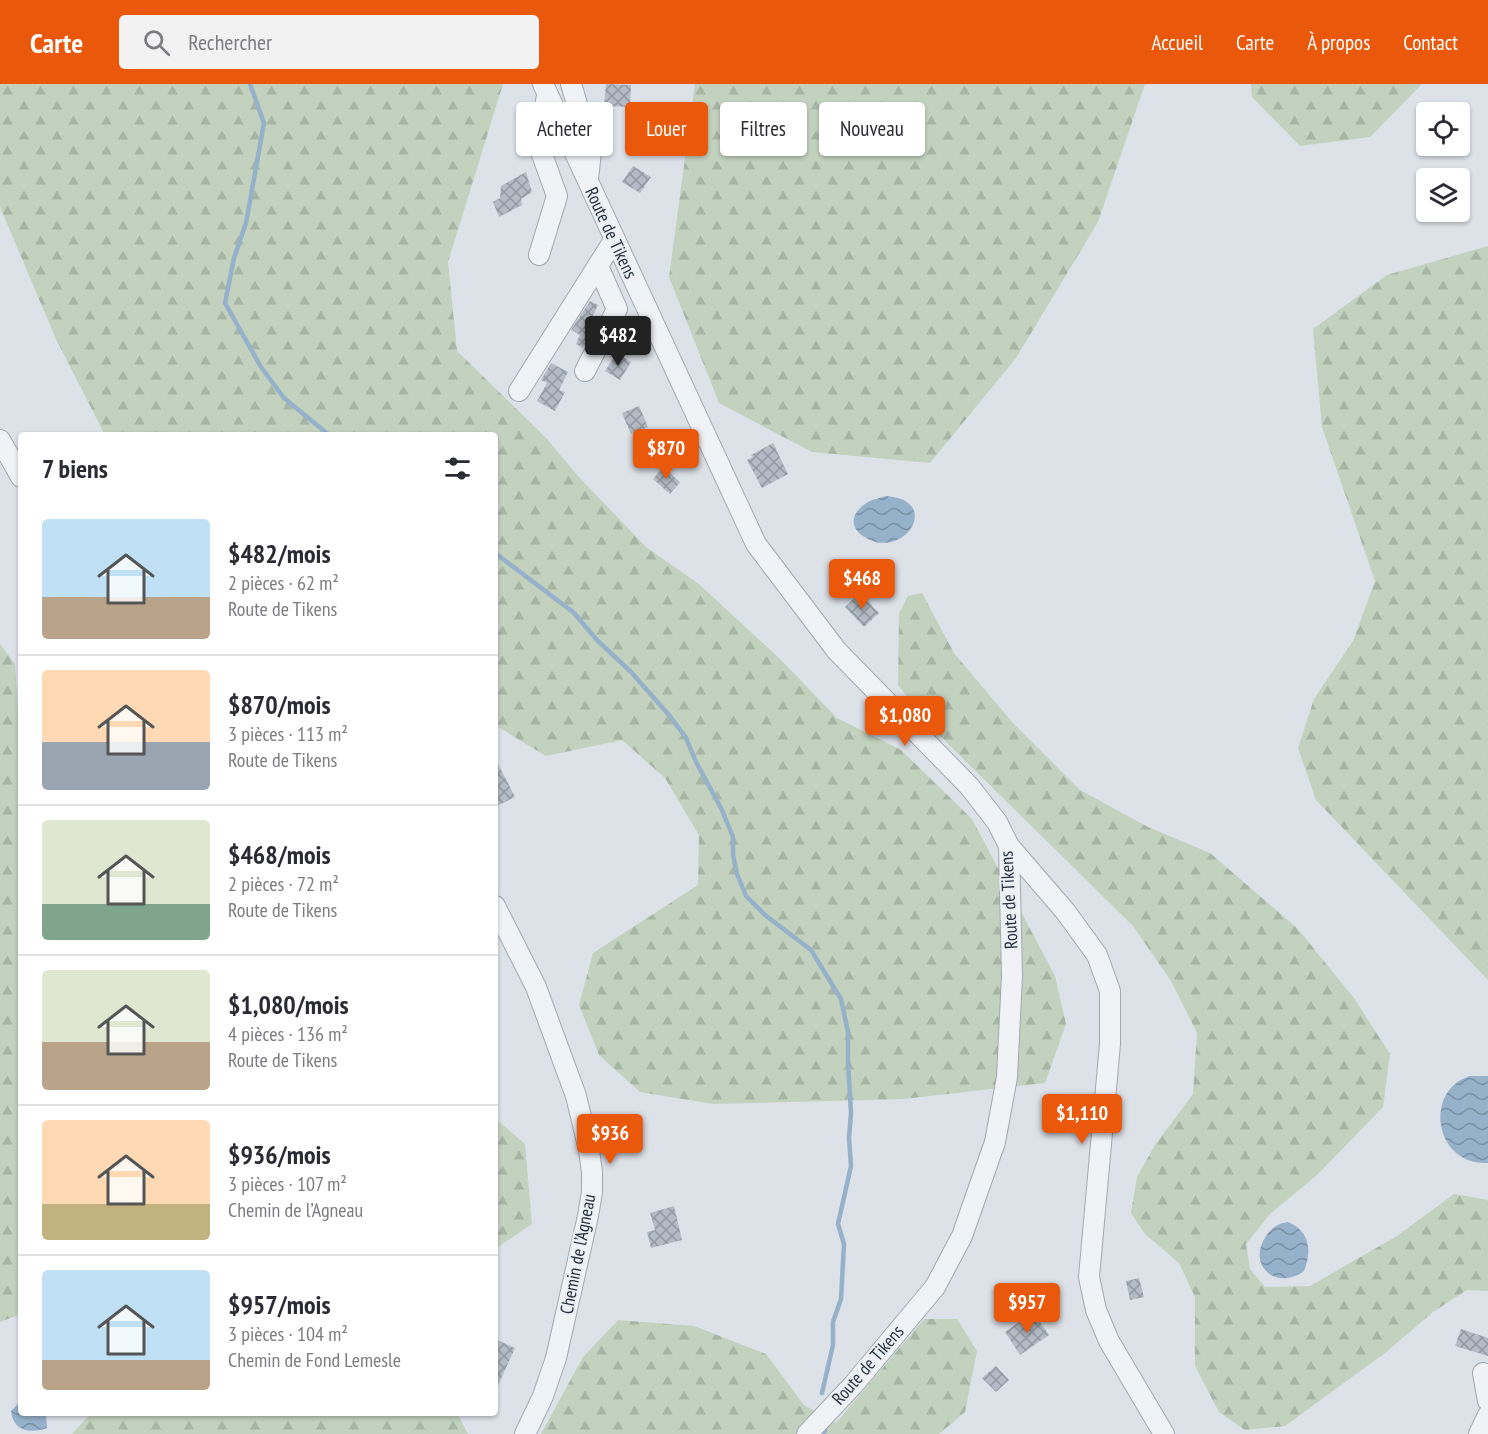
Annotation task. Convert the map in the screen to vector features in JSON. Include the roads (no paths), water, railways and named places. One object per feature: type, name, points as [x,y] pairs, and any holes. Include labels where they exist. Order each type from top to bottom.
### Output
[{"type":"street","points":[[571,84],[591,152],[588,183]]},
{"type":"street","points":[[539,255],[557,195],[540,146],[545,89]]},
{"type":"street","name":"Route de Tikens","points":[[545,89],[756,544],[837,651],[969,786],[997,822],[1009,846],[1012,976],[1007,1077],[992,1153],[962,1236],[935,1287],[854,1384],[807,1434]]},
{"type":"street","points":[[519,391],[614,240]]},
{"type":"street","points":[[585,371],[617,309],[598,266]]},
{"type":"street","points":[[0,440],[18,472]]},
{"type":"street","points":[[1009,846],[1065,911],[1097,955],[1110,991],[1110,1044],[1089,1277],[1096,1310],[1109,1341],[1164,1434]]},
{"type":"street","name":"Chemin de l’Agneau","points":[[498,912],[536,987],[576,1096],[592,1172],[592,1192],[588,1216],[556,1358],[543,1396],[525,1434]]},
{"type":"street","points":[[1484,1373],[1488,1401]]},
{"type":"street","points":[[1479,1434],[1488,1416]]},
{"type":"water","points":[[886,496],[903,500],[912,507],[915,516],[906,534],[884,543],[870,540],[858,532],[854,517],[861,507],[870,501]]},
{"type":"water","points":[[1470,1076],[1488,1076],[1488,1163],[1470,1161],[1456,1153],[1446,1140],[1441,1126],[1441,1110],[1445,1096],[1455,1084]]},
{"type":"water","points":[[1288,1222],[1305,1236],[1308,1249],[1307,1264],[1304,1271],[1294,1276],[1275,1277],[1262,1266],[1261,1247],[1268,1233],[1281,1223]]},
{"type":"water","points":[[18,1404],[18,1416],[46,1416],[47,1428],[34,1431],[23,1429],[15,1423],[11,1411]]},
{"type":"waterway","points":[[250,84],[264,123],[246,223],[234,258],[225,303],[261,367],[284,398],[325,432]]},
{"type":"waterway","points":[[498,555],[573,612],[669,715],[686,738],[722,810],[733,837],[733,855],[737,874],[746,896],[765,915],[811,950],[841,999],[848,1032],[851,1166],[838,1224],[844,1244],[841,1299],[833,1322],[833,1345],[822,1393]]},
{"type":"waterway","points":[[824,1434],[825,1430]]}]
